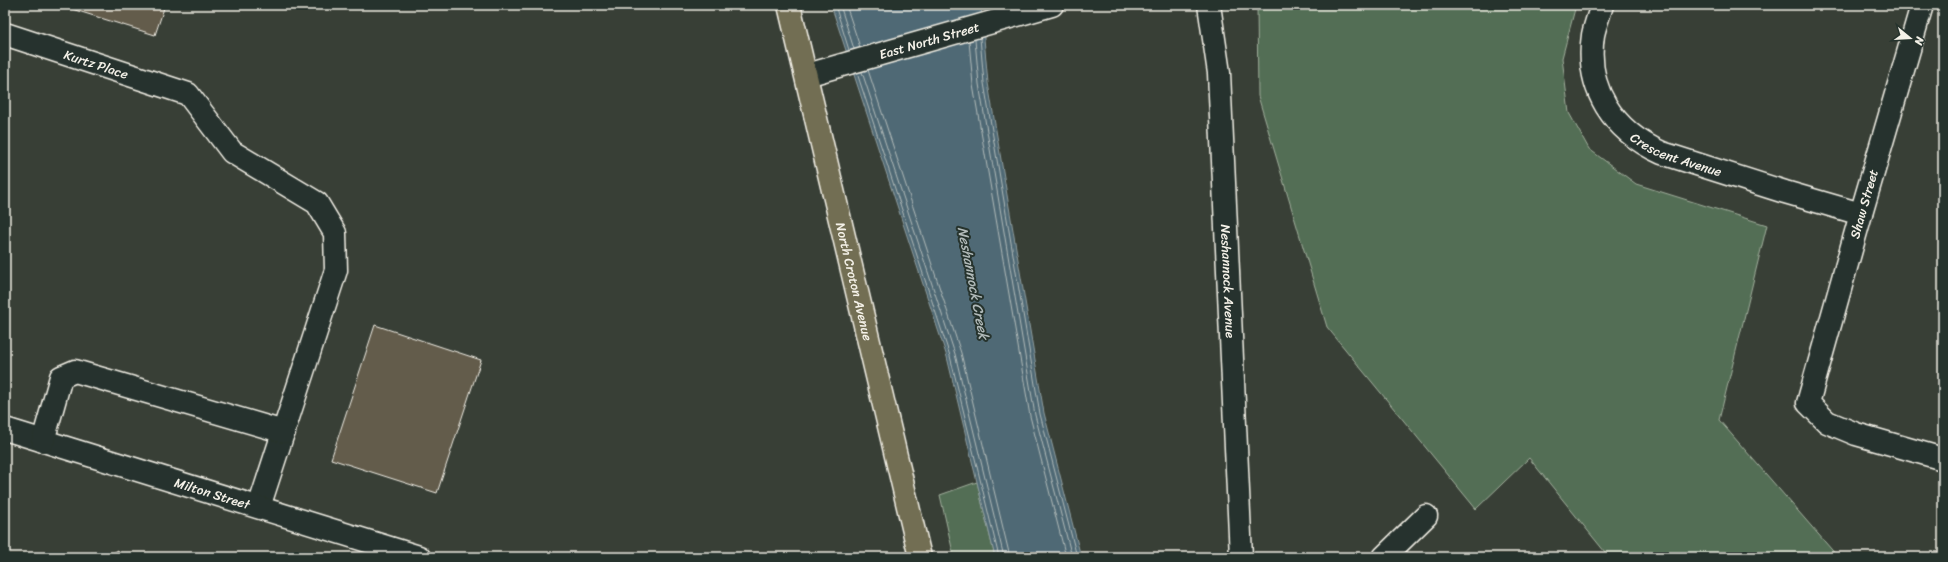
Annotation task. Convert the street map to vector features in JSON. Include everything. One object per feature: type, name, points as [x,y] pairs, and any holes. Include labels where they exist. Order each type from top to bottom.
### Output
[{"type":"main road","name":"North Croton Avenue","points":[[789,5],[807,75],[920,557]]},
{"type":"street","name":"Neshannock Avenue","points":[[1209,5],[1219,73],[1241,557]]},
{"type":"street","name":"Crescent Avenue","points":[[1602,5],[1594,34],[1592,62],[1598,89],[1605,106],[1622,128],[1645,146],[1662,153],[1785,192],[1861,214]]},
{"type":"street","name":"Shaw Street","points":[[1922,5],[1808,403],[1827,422],[1834,425],[1856,434],[1943,459]]},
{"type":"street","name":"East North Street","points":[[807,75],[1049,6]]},
{"type":"street","name":"Kurtz Place","points":[[5,34],[188,94],[232,152],[317,203],[336,233],[336,270],[284,432]]},
{"type":"street","points":[[43,441],[61,377],[75,371],[284,432],[259,507]]},
{"type":"street","name":"Milton Street","points":[[5,429],[419,557]]},
{"type":"street","points":[[1384,557],[1426,516]]},
{"type":"green space","points":[[1257,5],[1576,5],[1562,58],[1569,113],[1589,149],[1636,184],[1767,225],[1719,420],[1838,557],[1609,557],[1529,458],[1476,509],[1327,327],[1258,96]]},
{"type":"green space","points":[[977,482],[995,557],[954,557],[940,495]]},
{"type":"water","name":"Neshannock Creek","points":[[831,5],[981,5],[988,83],[1044,413],[1081,557],[995,557],[947,357]]},
{"type":"building","points":[[59,5],[165,5],[155,35]]},
{"type":"building","points":[[375,325],[481,360],[437,493],[331,459]]},
{"type":"building","points":[[118,550],[121,557],[106,557]]},
{"type":"building","points":[[75,554],[85,557],[74,557]]}]
